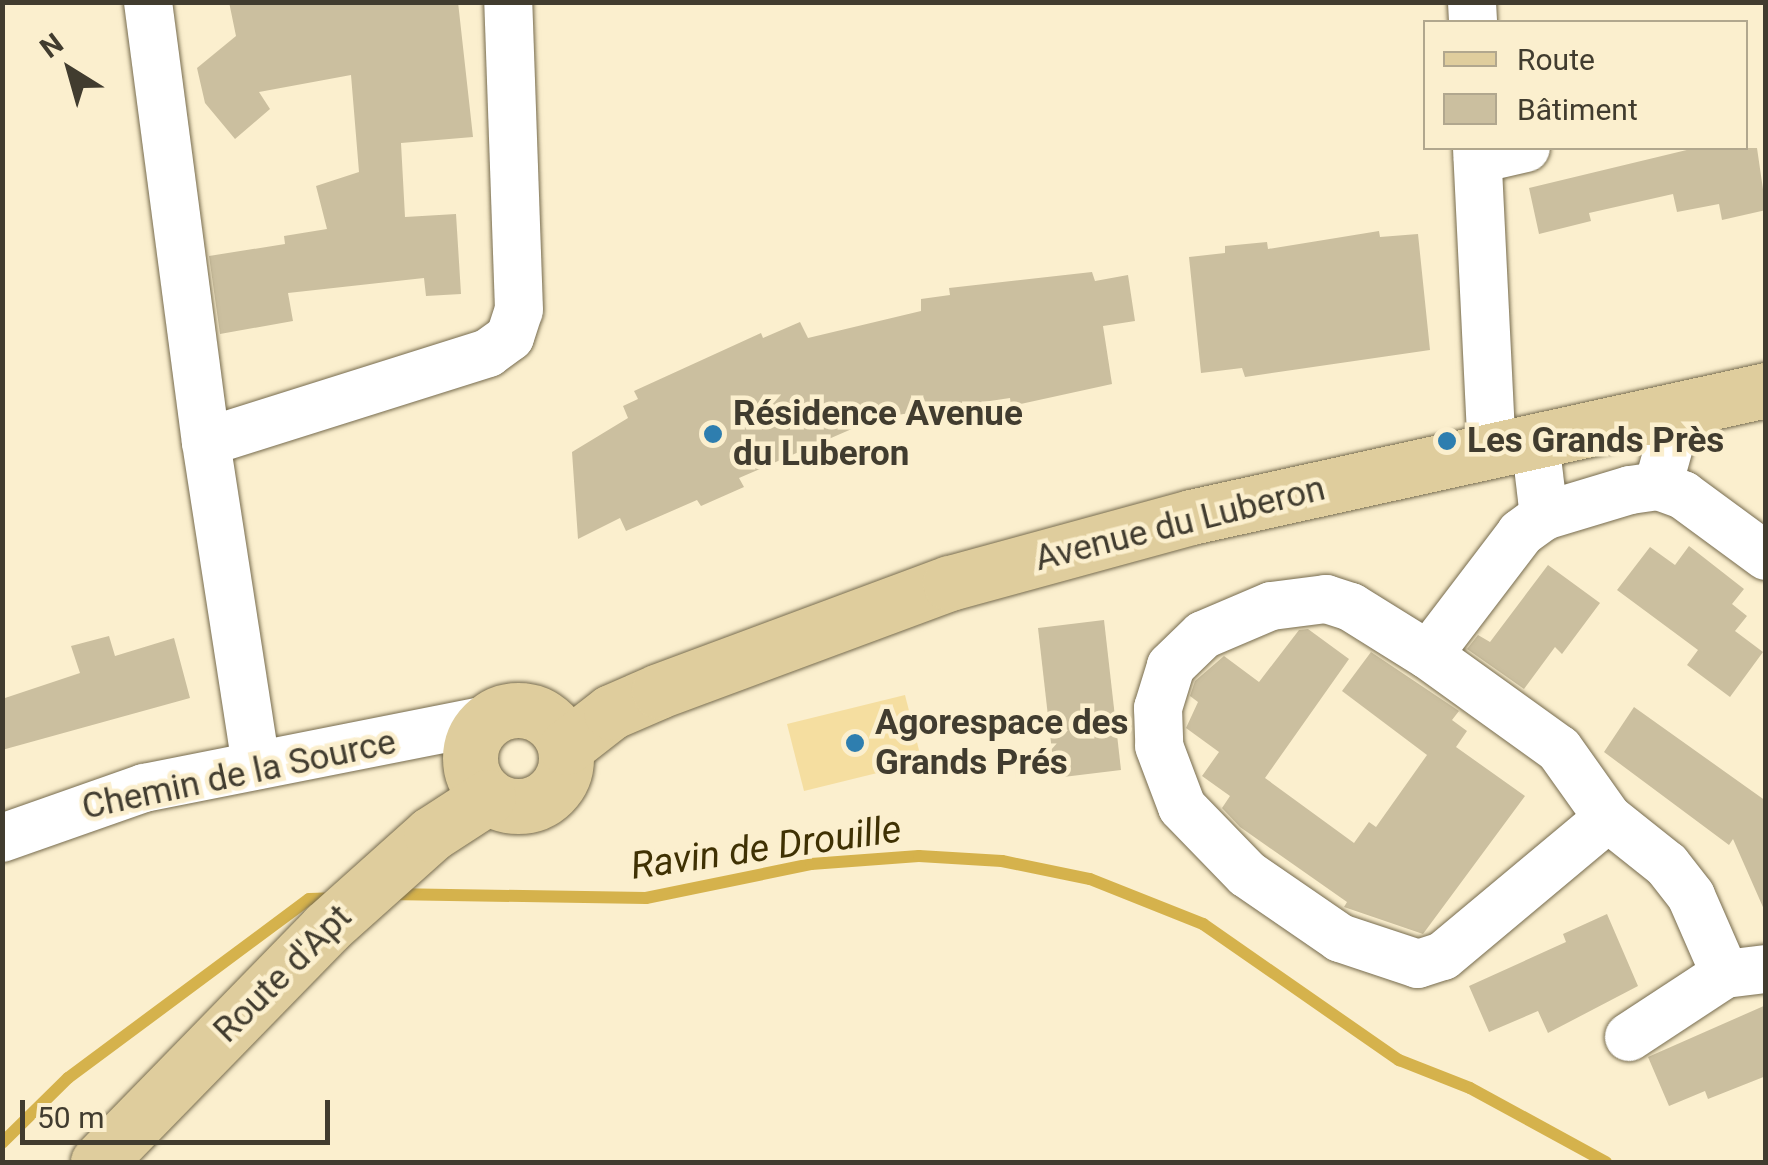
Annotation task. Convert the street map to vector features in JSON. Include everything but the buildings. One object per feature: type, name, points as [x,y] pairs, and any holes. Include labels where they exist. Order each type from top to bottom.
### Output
[{"type":"main road","name":"Avenue du Luberon","points":[[558,734],[1027,561],[1766,390]]},
{"type":"main road","points":[[521,710],[558,734],[566,765],[548,796],[513,806],[468,754],[521,710]]},
{"type":"main road","name":"Route d'Apt","points":[[98,1162],[326,928],[416,846],[468,754]]},
{"type":"street","points":[[148,2],[206,442],[256,764]]},
{"type":"street","points":[[206,442],[488,353],[510,338],[519,310],[508,2]]},
{"type":"street","points":[[1507,150],[1478,153],[1513,447],[1544,516]]},
{"type":"street","points":[[1658,486],[1680,408]]},
{"type":"street","points":[[1428,655],[1504,550],[1544,516],[1658,486],[1683,494],[1766,556]]},
{"type":"street","points":[[1608,818],[1443,956],[1418,964],[1340,938],[1247,874],[1182,807],[1159,746],[1158,708],[1172,666],[1204,635],[1271,606],[1326,599],[1352,607],[1428,655],[1552,742],[1608,818],[1692,896],[1745,972],[1629,1038]]},
{"type":"street","name":"Chemin de la Source","points":[[2,838],[144,788],[256,764],[468,754]]},
{"type":"shaded area","name":"Agorespace des Grands Prés","points":[[905,695],[922,762],[804,791],[787,724]]},
{"type":"waterway","name":"Ravin de Drouille","points":[[389,894],[646,898],[811,864],[919,856],[1002,861],[1090,879],[1203,924],[1399,1060],[1470,1088],[1606,1162]]},
{"type":"waterway","name":"Ravin de Drouille","points":[[2,1143],[68,1078],[309,899],[334,898]]},
{"type":"place","name":"Résidence Avenue du Luberon","points":[[713,434]]},
{"type":"place","name":"Les Grands Près","points":[[1447,441]]},
{"type":"place","name":"Agorespace des Grands Prés","points":[[855,743]]}]
